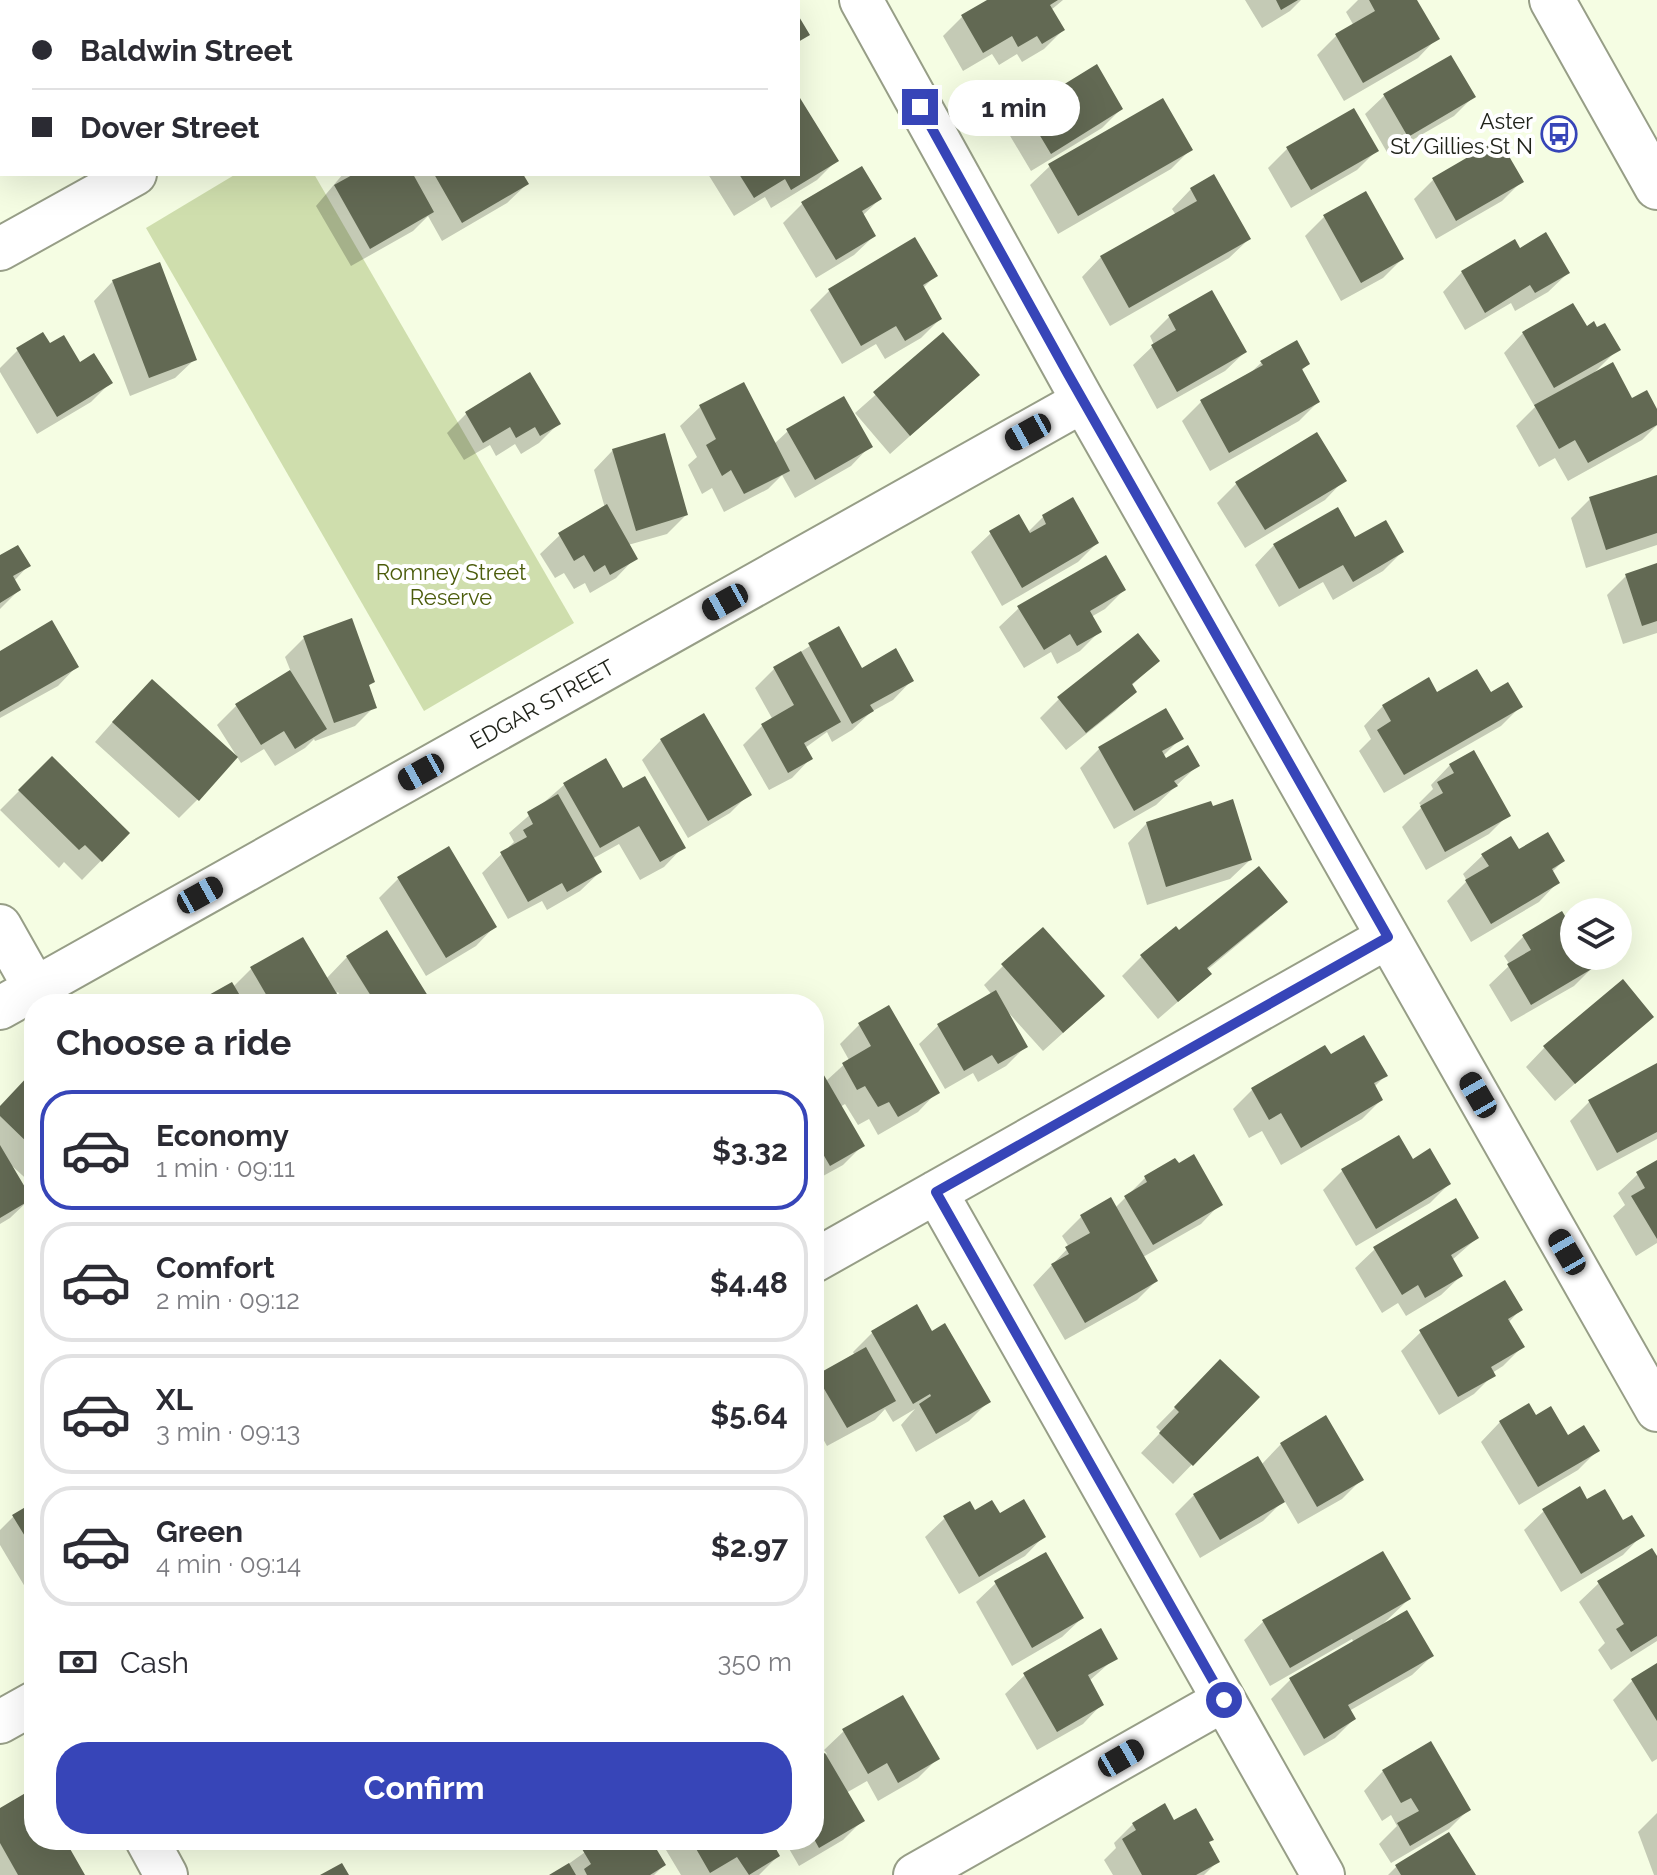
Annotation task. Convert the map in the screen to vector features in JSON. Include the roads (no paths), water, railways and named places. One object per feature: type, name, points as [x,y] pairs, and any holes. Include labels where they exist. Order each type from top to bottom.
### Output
[{"type":"main road","points":[[1552,0],[1657,187]]},
{"type":"street","points":[[861,0],[1083,401],[1657,1410]]},
{"type":"street","points":[[0,249],[131,176]]},
{"type":"street","name":"EDGAR STREET","points":[[25,994],[1083,401]]},
{"type":"street","points":[[0,926],[18,998]]},
{"type":"street","points":[[824,1255],[1388,937]]},
{"type":"street","points":[[936,1192],[1323,1875]]},
{"type":"street","points":[[915,1875],[1224,1700]]},
{"type":"street","points":[[0,1722],[24,1709]]},
{"type":"street","points":[[152,1850],[166,1875]]},
{"type":"place","name":"Aster St/Gillies St N","points":[[1559,134]]},
{"type":"park label","name":"Romney Street Reserve","points":[[451,584]]}]
